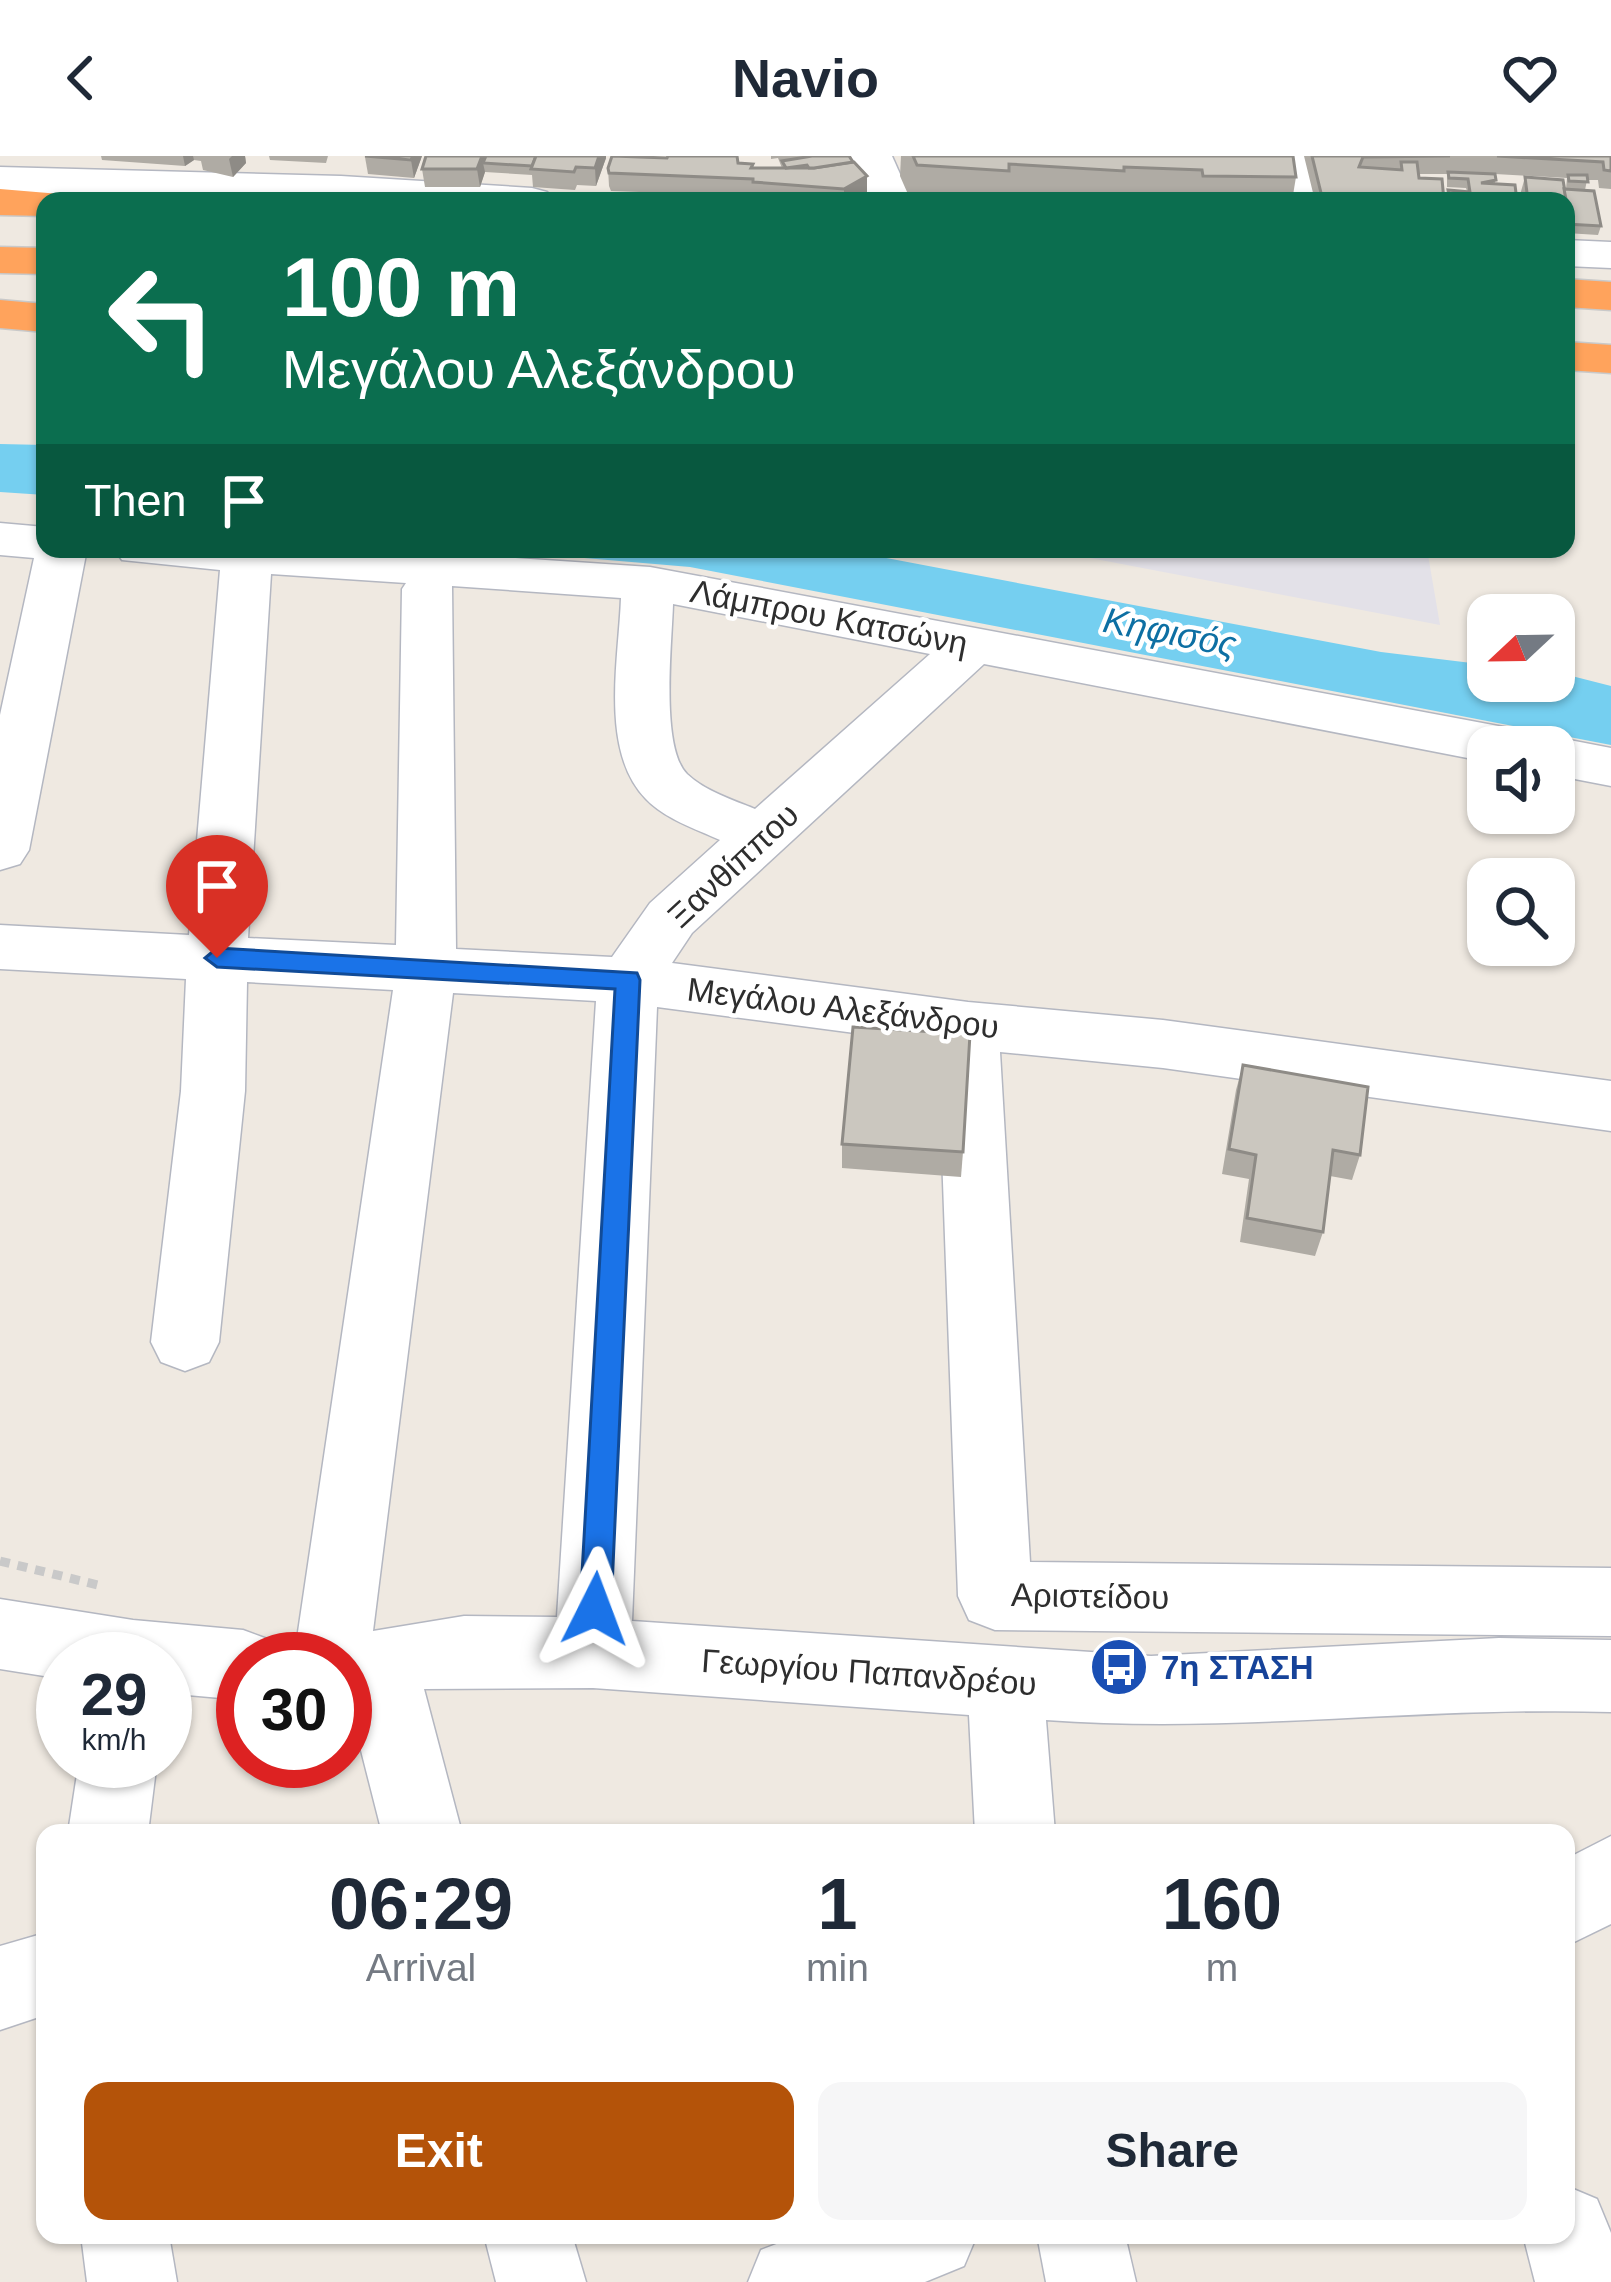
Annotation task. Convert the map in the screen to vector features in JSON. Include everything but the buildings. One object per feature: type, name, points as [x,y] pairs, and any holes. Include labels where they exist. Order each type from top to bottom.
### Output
[{"type":"highway","points":[[0,202],[67,180]]},
{"type":"highway","points":[[0,260],[36,261]]},
{"type":"highway","points":[[1575,269],[1611,271]]},
{"type":"highway","points":[[1575,294],[1611,296]]},
{"type":"highway","points":[[0,314],[36,317]]},
{"type":"highway","points":[[1575,357],[1611,359]]},
{"type":"highway","points":[[1575,370],[1611,368]]},
{"type":"street","points":[[871,156],[886,192]]},
{"type":"street","points":[[1288,156],[1295,192]]},
{"type":"street","points":[[0,180],[342,186],[418,192]]},
{"type":"street","points":[[1575,253],[1611,255]]},
{"type":"street","points":[[0,539],[36,543]]},
{"type":"street","points":[[0,850],[25,621],[56,558]]},
{"type":"street","points":[[185,1342],[213,1091],[217,958],[247,558]]},
{"type":"street","name":"Λάμπρου Κατσώνη","points":[[323,558],[650,584],[1467,739]]},
{"type":"street","points":[[356,1632],[426,969],[428,589]]},
{"type":"street","points":[[647,596],[647,744],[654,768],[673,791],[762,836]]},
{"type":"street","name":"Ξανθίππου","points":[[628,980],[670,918],[974,644]]},
{"type":"street","points":[[1575,760],[1611,766]]},
{"type":"street","name":"Μεγάλου Αλεξάνδρου","points":[[0,947],[628,980],[968,1025],[1163,1044],[1611,1106]]},
{"type":"street","points":[[593,1654],[628,980]]},
{"type":"street","name":"Αριστείδου","points":[[968,1025],[995,1595],[1611,1602]]},
{"type":"street","points":[[0,1634],[36,1640]]},
{"type":"street","name":"Γεωργίου Παπανδρέου","points":[[372,1663],[464,1651],[593,1654],[1178,1693],[1499,1673],[1611,1676]]},
{"type":"street","points":[[1005,1679],[1014,1824]]},
{"type":"street","points":[[372,1714],[418,1824]]},
{"type":"street","points":[[109,1824],[114,1788]]},
{"type":"street","points":[[1575,1900],[1611,1876]]},
{"type":"street","points":[[0,1988],[36,1977]]},
{"type":"street","points":[[126,2244],[132,2282]]},
{"type":"street","points":[[530,2244],[541,2282]]},
{"type":"street","points":[[793,2282],[906,2244]]},
{"type":"street","points":[[1083,2244],[1091,2282]]},
{"type":"street","points":[[1570,2244],[1580,2282]]},
{"type":"shaded area","points":[[1090,558],[1429,558],[1440,625]]},
{"type":"water","points":[[0,444],[36,445],[36,494],[0,492]]},
{"type":"water","name":"Κηφισός","points":[[584,558],[886,558],[1381,652],[1467,662],[1467,702],[1575,702],[1575,677],[1611,686],[1611,745],[1575,738],[1575,726],[1513,726],[690,567]]},
{"type":"place","name":"7η ΣΤΑΣΗ","points":[[1119,1667]]},
{"type":"route","points":[[217,958],[628,980],[595,1609]]}]
